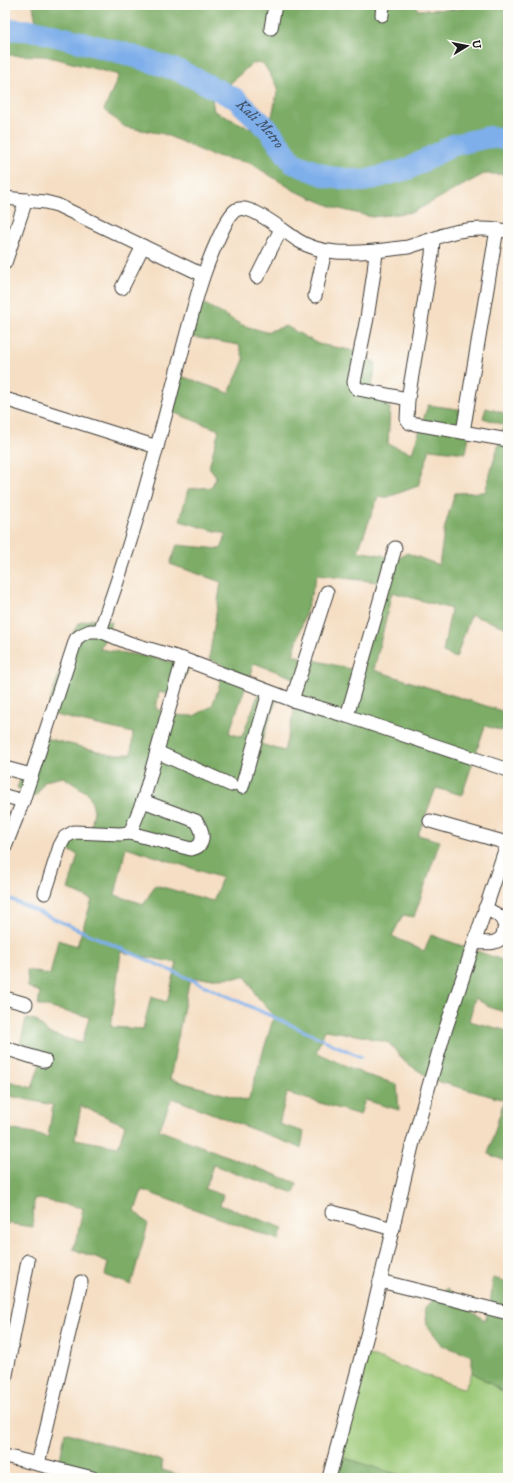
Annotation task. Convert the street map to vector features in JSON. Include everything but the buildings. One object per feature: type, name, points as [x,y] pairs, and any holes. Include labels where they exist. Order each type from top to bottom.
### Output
[{"type":"street","points":[[271,28],[275,5]]},
{"type":"street","points":[[5,198],[58,205],[203,275]]},
{"type":"street","points":[[5,263],[26,200]]},
{"type":"street","points":[[100,631],[120,576],[157,447],[203,275],[227,219],[236,210],[245,208],[255,212],[300,242],[314,248],[326,251],[351,253],[408,247],[442,235],[476,228],[502,230],[463,432]]},
{"type":"street","points":[[257,277],[281,229]]},
{"type":"street","points":[[433,239],[426,300],[408,399],[407,419],[410,423],[508,440]]},
{"type":"street","points":[[122,288],[143,246]]},
{"type":"street","points":[[315,296],[326,251]]},
{"type":"street","points":[[376,251],[374,272],[354,382],[358,389],[408,399]]},
{"type":"street","points":[[5,399],[157,447]]},
{"type":"street","points":[[347,716],[395,548]]},
{"type":"street","points":[[292,700],[327,592]]},
{"type":"street","points":[[5,847],[23,801],[76,639],[82,634],[90,631],[100,631],[129,643],[183,659],[292,700],[347,716],[508,770]]},
{"type":"street","points":[[130,833],[143,801],[183,659]]},
{"type":"street","points":[[157,752],[236,786],[269,692]]},
{"type":"street","points":[[5,768],[31,775]]},
{"type":"street","points":[[5,796],[23,801]]},
{"type":"street","points":[[45,893],[60,846],[65,837],[74,832],[130,833],[191,850],[198,848],[202,839],[200,826],[196,821],[143,801]]},
{"type":"street","points":[[328,1478],[437,1057],[508,842],[430,821]]},
{"type":"street","points":[[474,942],[490,944],[502,938],[504,924],[501,918],[485,908]]},
{"type":"street","points":[[5,998],[26,1004]]},
{"type":"street","points":[[5,1048],[45,1061]]},
{"type":"street","points":[[332,1212],[393,1228]]},
{"type":"street","points":[[5,1380],[28,1261]]},
{"type":"street","points":[[380,1281],[508,1313]]},
{"type":"street","points":[[38,1464],[81,1282]]},
{"type":"street","points":[[5,1456],[93,1478]]},
{"type":"green space","points":[[33,5],[417,5],[417,10],[462,9],[462,5],[503,5],[502,9],[508,9],[508,174],[484,174],[413,212],[372,217],[336,208],[295,191],[250,163],[211,155],[164,134],[125,127],[104,110],[119,75],[45,56],[5,55],[5,29],[37,30]],"holes":[[[263,63],[278,88],[269,130],[277,141],[214,111],[210,87],[221,92],[251,64]]]},
{"type":"green space","points":[[194,298],[242,325],[266,332],[286,326],[318,344],[350,350],[376,363],[371,391],[390,408],[388,444],[412,453],[428,405],[473,411],[466,453],[430,449],[418,486],[388,497],[378,497],[358,551],[382,555],[395,561],[407,553],[439,565],[445,526],[455,493],[485,492],[504,425],[483,418],[486,408],[508,414],[508,628],[471,615],[456,658],[443,652],[451,609],[392,592],[374,670],[508,713],[507,732],[485,726],[462,795],[436,788],[418,835],[440,841],[414,917],[403,915],[392,936],[424,951],[431,935],[508,962],[508,1013],[491,1008],[475,998],[469,1021],[508,1031],[508,1162],[488,1154],[504,1100],[433,1080],[405,1062],[389,1043],[362,1036],[325,1030],[316,1052],[366,1075],[397,1084],[399,1110],[365,1100],[360,1115],[287,1093],[279,1124],[304,1132],[301,1148],[172,1098],[159,1130],[297,1183],[294,1193],[213,1165],[205,1189],[223,1195],[220,1205],[283,1228],[279,1240],[142,1190],[135,1211],[148,1224],[131,1285],[105,1275],[108,1263],[73,1249],[83,1208],[34,1198],[33,1227],[5,1223],[5,1128],[48,1137],[53,1105],[5,1095],[6,1080],[32,1088],[42,1058],[19,1049],[26,1019],[36,1020],[48,1033],[82,1043],[89,1017],[38,1005],[40,992],[28,987],[27,970],[50,975],[58,940],[77,946],[92,900],[68,889],[78,855],[64,848],[68,832],[90,835],[94,810],[89,794],[63,777],[45,781],[35,797],[17,788],[37,736],[110,754],[131,754],[133,733],[46,713],[72,634],[79,623],[93,619],[112,622],[100,649],[161,659],[189,667],[181,687],[171,695],[159,692],[156,709],[173,715],[194,716],[212,706],[219,687],[223,665],[209,659],[221,582],[170,564],[177,545],[221,549],[226,534],[180,521],[188,489],[212,487],[216,476],[209,467],[219,430],[164,409],[175,374],[229,393],[244,360],[239,345],[186,336]],"holes":[[[317,575],[378,582],[355,670],[293,655]],[[254,663],[302,681],[284,751],[261,744],[280,690],[262,685],[242,737],[229,733]],[[126,847],[222,878],[213,901],[155,885],[144,904],[115,895]],[[121,952],[177,963],[167,1002],[151,997],[143,1029],[111,1027]],[[246,977],[256,995],[274,1016],[248,1101],[170,1079],[190,979]],[[81,1106],[125,1125],[118,1147],[75,1139]]]},
{"type":"green space","points":[[493,1278],[508,1282],[508,1397],[505,1393],[472,1372],[472,1356],[443,1346],[427,1325],[425,1307],[448,1288],[465,1307],[485,1320],[490,1307]]},
{"type":"green space","points":[[363,1353],[465,1389],[472,1372],[505,1393],[508,1397],[508,1459],[501,1478],[409,1478],[335,1455]]},
{"type":"green space","points":[[65,1432],[162,1461],[162,1470],[189,1478],[65,1478],[65,1476],[58,1471]]},
{"type":"green space","points":[[335,1455],[409,1478],[358,1478],[332,1471]]},
{"type":"waterway","name":"Kali Metro","points":[[5,29],[37,31],[123,53],[180,71],[236,99],[269,130],[293,163],[329,177],[364,181],[408,169],[453,145],[489,137],[508,139]]},
{"type":"waterway","points":[[5,897],[361,1057]]}]
